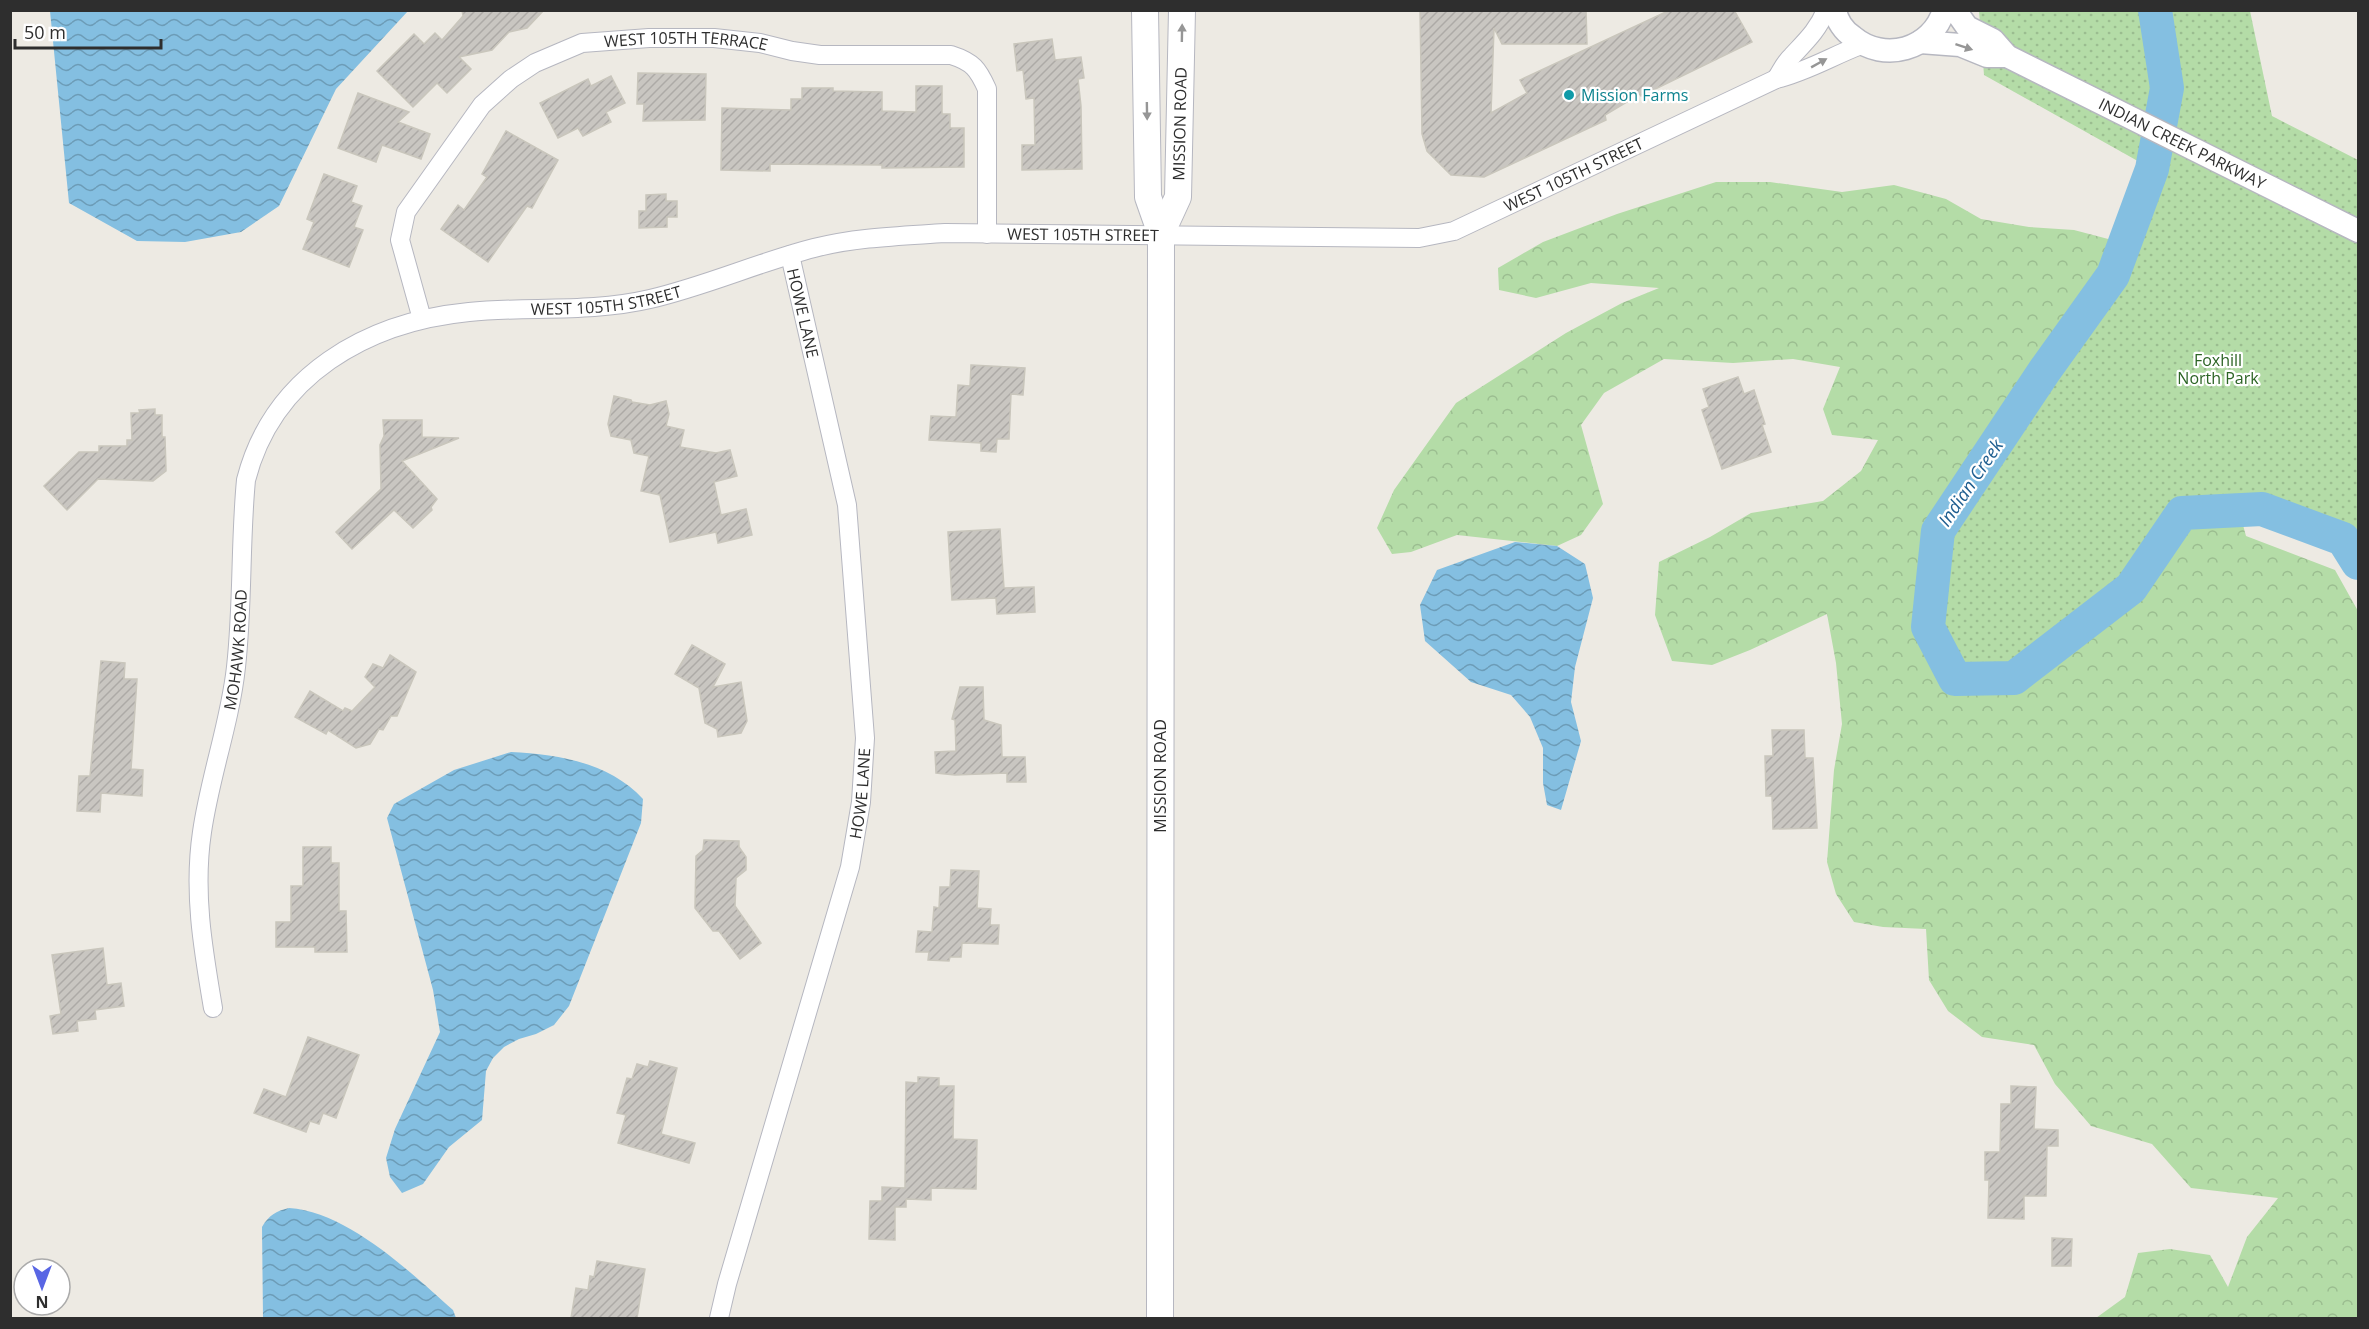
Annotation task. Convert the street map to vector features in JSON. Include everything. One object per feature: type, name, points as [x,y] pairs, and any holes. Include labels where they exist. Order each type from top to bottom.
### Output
[{"type":"main road","name":"MISSION ROAD","points":[[1145,10],[1148,197],[1161,234],[1160,1318]]},
{"type":"main road","name":"MISSION ROAD","points":[[1161,234],[1178,197],[1182,10]]},
{"type":"street","points":[[1776,79],[1791,57],[1806,44],[1820,25],[1826,10]]},
{"type":"street","points":[[1835,10],[1846,32],[1862,45],[1880,51],[1900,51],[1920,42],[1934,31],[1944,10]]},
{"type":"street","name":"INDIAN CREEK PARKWAY","points":[[1955,10],[1967,27],[1993,40],[2007,56],[2358,231]]},
{"type":"street","name":"WEST 105TH TERRACE","points":[[422,319],[400,240],[406,212],[482,105],[511,79],[535,63],[582,43],[649,38],[714,38],[760,43],[820,55],[951,55],[968,60],[980,73],[987,89],[987,234]]},
{"type":"street","name":"INDIAN CREEK PARKWAY","points":[[1920,42],[1960,45],[1987,56],[2007,56]]},
{"type":"street","name":"WEST 105TH STREET","points":[[369,339],[422,319],[472,312],[606,306],[649,299],[697,287],[815,248],[880,238],[945,233],[1419,238],[1454,231],[1776,79],[1802,73],[1832,56],[1862,45]]},
{"type":"street","name":"HOWE LANE","points":[[719,1318],[850,867],[864,774],[864,706],[847,505],[790,255]]},
{"type":"street","name":"MOHAWK ROAD","points":[[213,1008],[200,931],[198,872],[207,803],[224,738],[236,665],[246,480],[251,460],[264,431],[296,388],[331,357],[369,339]]},
{"type":"green space","name":"Foxhill North Park","points":[[1979,11],[2250,11],[2272,116],[2358,160],[2358,563],[2343,539],[2262,509],[2182,513],[2131,588],[2014,678],[1955,679],[1928,627],[1938,531],[2045,370],[2113,275],[2152,169],[1984,75]]},
{"type":"green space","points":[[1716,182],[1770,182],[1842,192],[1894,185],[1946,199],[1981,219],[2029,227],[2074,230],[2169,255],[2246,536],[2335,570],[2358,611],[2358,1318],[2096,1318],[2125,1297],[2138,1253],[2170,1249],[2210,1255],[2228,1287],[2247,1237],[2278,1198],[2191,1188],[2152,1144],[2091,1126],[2055,1084],[2034,1045],[1982,1037],[1948,1011],[1929,980],[1926,929],[1883,927],[1854,922],[1836,894],[1827,862],[1834,770],[1842,724],[1836,663],[1827,614],[1712,665],[1672,661],[1655,615],[1659,562],[1710,537],[1751,513],[1823,501],[1861,471],[1878,440],[1832,435],[1823,409],[1840,367],[1793,359],[1733,363],[1664,359],[1604,393],[1581,425],[1603,504],[1581,535],[1557,546],[1457,535],[1411,552],[1392,554],[1377,528],[1394,490],[1456,403],[1566,333],[1622,303],[1659,288],[1591,283],[1536,298],[1499,290],[1498,268],[1543,242],[1617,214]]},
{"type":"water","points":[[50,10],[408,11],[336,89],[279,206],[241,232],[185,242],[137,241],[69,203]]},
{"type":"water","points":[[1515,542],[1557,546],[1585,564],[1593,598],[1575,667],[1571,702],[1581,741],[1561,810],[1547,805],[1543,783],[1543,748],[1530,717],[1511,695],[1471,682],[1425,641],[1420,605],[1437,570]]},
{"type":"water","points":[[511,752],[565,758],[615,777],[643,799],[641,823],[569,1006],[554,1025],[504,1047],[493,1058],[486,1071],[482,1120],[449,1147],[423,1184],[402,1193],[390,1177],[386,1158],[395,1129],[440,1032],[433,990],[387,818],[394,804],[454,770]]},
{"type":"water","points":[[289,1208],[311,1212],[333,1220],[377,1246],[453,1310],[456,1318],[263,1318],[262,1227],[273,1214]]},
{"type":"building","points":[[462,10],[544,10],[527,28],[509,32],[492,50],[459,57],[471,69],[447,93],[437,83],[413,107],[377,71],[414,34],[424,44],[435,33],[442,40],[463,16]]},
{"type":"building","name":"Mission Farms","points":[[1420,10],[1586,10],[1587,44],[1502,44],[1494,28],[1491,113],[1527,93],[1520,80],[1670,10],[1734,10],[1752,42],[1641,96],[1640,94],[1605,115],[1606,120],[1484,177],[1451,175],[1427,151],[1422,134]]},
{"type":"building","points":[[1052,39],[1055,60],[1081,57],[1084,78],[1078,79],[1082,169],[1022,170],[1022,145],[1035,145],[1034,98],[1026,99],[1023,70],[1017,71],[1014,44]]},
{"type":"building","points":[[638,73],[706,74],[705,120],[643,121],[644,104],[637,104]]},
{"type":"building","points":[[611,76],[625,103],[606,112],[611,122],[583,136],[578,128],[558,138],[540,103],[588,79],[591,86]]},
{"type":"building","points":[[916,86],[942,86],[942,114],[950,114],[950,128],[964,128],[964,167],[882,168],[882,165],[770,164],[770,171],[721,170],[722,108],[791,110],[791,99],[802,99],[802,88],[833,88],[833,91],[882,92],[882,111],[916,112]]},
{"type":"building","points":[[358,93],[409,112],[398,122],[430,134],[421,159],[382,145],[376,162],[338,148]]},
{"type":"building","points":[[506,131],[558,160],[532,208],[527,206],[488,262],[441,229],[458,205],[464,210],[487,177],[482,174]]},
{"type":"building","points":[[324,174],[357,186],[351,202],[362,206],[354,227],[363,230],[349,267],[303,249],[314,222],[307,219]]},
{"type":"building","points":[[666,194],[666,201],[677,201],[677,217],[667,217],[667,227],[639,228],[639,211],[646,211],[646,195]]},
{"type":"building","points":[[971,365],[1025,368],[1023,395],[1011,394],[1009,439],[997,439],[996,452],[981,451],[981,443],[929,440],[931,416],[956,417],[958,385],[970,386]]},
{"type":"building","points":[[1738,377],[1744,394],[1754,390],[1771,452],[1722,469],[1702,410],[1709,407],[1703,389]]},
{"type":"building","points":[[614,396],[650,405],[666,401],[669,414],[666,426],[684,430],[680,447],[716,453],[730,450],[737,476],[714,482],[721,515],[746,509],[752,535],[718,543],[716,532],[670,542],[660,495],[641,491],[649,456],[634,453],[631,440],[611,436],[608,424]]},
{"type":"building","points":[[155,409],[155,415],[162,415],[166,471],[153,481],[98,479],[67,510],[44,486],[79,452],[99,452],[99,446],[127,446],[127,440],[132,440],[131,413]]},
{"type":"building","points":[[383,420],[422,420],[422,437],[459,438],[402,461],[437,499],[431,507],[432,510],[413,528],[394,510],[352,549],[336,532],[381,489],[380,445],[384,436]]},
{"type":"building","points":[[1000,529],[1004,588],[1034,587],[1035,612],[997,614],[996,598],[952,600],[948,532]]},
{"type":"building","points":[[692,645],[725,664],[713,687],[741,682],[747,721],[741,733],[718,737],[717,729],[705,723],[699,688],[675,674]]},
{"type":"building","points":[[390,655],[416,672],[397,716],[391,716],[383,730],[379,729],[370,744],[356,748],[328,730],[326,734],[295,717],[310,691],[343,711],[345,708],[352,711],[375,687],[365,677],[373,664],[383,668]]},
{"type":"building","points":[[101,661],[125,663],[124,679],[137,679],[131,769],[143,770],[142,796],[101,793],[100,812],[77,811],[79,776],[90,776]]},
{"type":"building","points":[[960,687],[983,687],[984,720],[1001,725],[1002,757],[1025,757],[1026,782],[1007,782],[1007,773],[955,775],[936,773],[935,752],[956,751],[955,720],[952,719]]},
{"type":"building","points":[[1772,730],[1804,730],[1805,758],[1813,758],[1817,828],[1773,829],[1772,796],[1766,796],[1765,756],[1773,756]]},
{"type":"building","points":[[704,840],[739,841],[739,847],[746,857],[746,870],[736,878],[735,906],[761,943],[740,959],[719,931],[713,931],[695,908],[696,856],[703,850]]},
{"type":"building","points":[[303,847],[331,847],[331,863],[339,863],[339,911],[346,911],[347,952],[315,952],[315,947],[276,947],[276,922],[291,922],[291,886],[303,886]]},
{"type":"building","points":[[951,870],[979,871],[977,908],[991,909],[990,925],[999,925],[998,944],[962,943],[961,957],[950,957],[949,961],[928,960],[929,952],[916,952],[918,931],[932,932],[934,907],[939,908],[940,887],[950,887]]},
{"type":"building","points":[[103,948],[107,985],[121,983],[124,1006],[95,1010],[96,1019],[77,1021],[78,1031],[53,1034],[50,1016],[61,1014],[52,955]]},
{"type":"building","points":[[308,1037],[359,1055],[336,1118],[323,1113],[319,1124],[310,1121],[306,1132],[254,1113],[264,1089],[286,1097]]},
{"type":"building","points":[[650,1061],[677,1068],[661,1134],[695,1143],[689,1163],[618,1143],[626,1115],[617,1113],[627,1078],[632,1079],[637,1064],[648,1067]]},
{"type":"building","points":[[918,1077],[939,1078],[939,1086],[954,1086],[953,1139],[977,1140],[976,1189],[931,1188],[931,1200],[906,1199],[906,1207],[895,1207],[895,1240],[869,1239],[870,1201],[882,1201],[882,1187],[905,1188],[906,1082],[918,1083]]},
{"type":"building","points":[[2011,1086],[2036,1087],[2034,1129],[2058,1130],[2058,1146],[2047,1146],[2046,1196],[2024,1196],[2024,1219],[1988,1218],[1989,1180],[1985,1180],[1985,1152],[2000,1152],[2001,1104],[2011,1104]]},
{"type":"building","points":[[2052,1238],[2072,1239],[2071,1266],[2052,1266]]},
{"type":"building","points":[[597,1261],[645,1269],[637,1318],[571,1318],[576,1288],[588,1290],[590,1276],[594,1277]]},
{"type":"waterway","name":"Indian Creek","points":[[2155,10],[2167,88],[2152,169],[2113,275],[2045,370],[1938,531],[1928,627],[1955,679],[2014,678],[2131,588],[2182,513],[2262,509],[2343,539],[2358,563]]},
{"type":"place","name":"Mission Farms","points":[[1569,95]]}]
